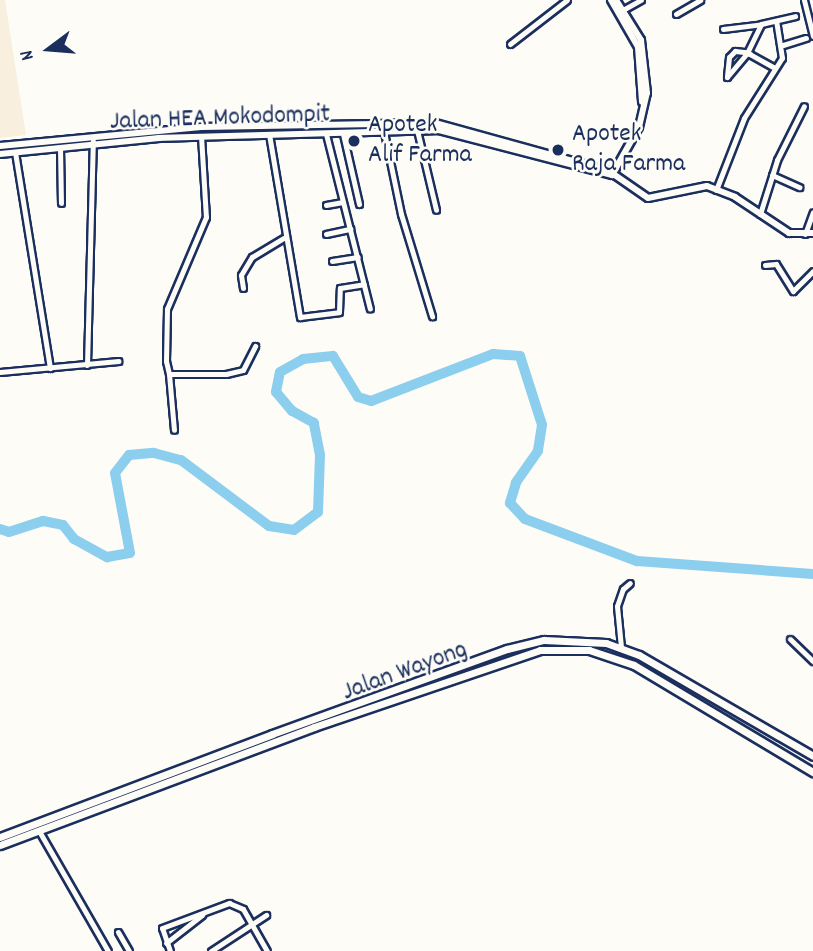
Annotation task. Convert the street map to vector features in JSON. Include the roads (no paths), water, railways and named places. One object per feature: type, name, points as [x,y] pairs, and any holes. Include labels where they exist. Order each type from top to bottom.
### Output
[{"type":"main road","name":"Jalan Wayong","points":[[0,837],[507,649],[563,639],[621,648],[812,754]]},
{"type":"main road","name":"Jalan Wayong","points":[[0,845],[487,664],[548,649],[589,650],[635,665],[813,772]]},
{"type":"street","points":[[510,44],[567,0]]},
{"type":"street","points":[[611,0],[621,11]]},
{"type":"street","points":[[616,0],[638,47],[643,94],[612,175],[653,198],[701,184],[760,214],[789,233],[809,233],[813,212]]},
{"type":"street","points":[[621,11],[641,0]]},
{"type":"street","points":[[676,14],[700,0]]},
{"type":"street","points":[[804,0],[813,33]]},
{"type":"street","points":[[723,29],[776,22],[795,16]]},
{"type":"street","points":[[716,190],[740,126],[773,67],[782,58],[783,45],[776,22]]},
{"type":"street","points":[[761,24],[747,53],[727,77],[729,57],[735,51],[747,53],[773,67]]},
{"type":"street","points":[[783,45],[806,38]]},
{"type":"street","points":[[760,214],[772,175],[804,106]]},
{"type":"street","name":"Jalan HEA Mokodompit","points":[[0,146],[92,135],[225,130],[279,125],[435,123],[504,139],[612,175]]},
{"type":"street","points":[[279,125],[279,134]]},
{"type":"street","name":"Jalan HEA Mokodompit","points":[[0,154],[93,143],[201,136],[225,130],[269,134],[343,134],[417,130],[465,135],[612,175]]},
{"type":"street","points":[[417,130],[436,210]]},
{"type":"street","points":[[384,132],[401,214],[432,316]]},
{"type":"street","points":[[269,134],[284,239],[300,317],[339,312],[341,288],[364,284]]},
{"type":"street","points":[[326,134],[370,309]]},
{"type":"street","points":[[343,134],[359,204]]},
{"type":"street","points":[[87,365],[92,135]]},
{"type":"street","points":[[174,430],[164,319],[206,217],[201,136]]},
{"type":"street","points":[[60,147],[61,203]]},
{"type":"street","points":[[15,152],[50,368]]},
{"type":"street","points":[[772,175],[799,187]]},
{"type":"street","points":[[326,205],[343,202]]},
{"type":"street","points":[[326,234],[350,229]]},
{"type":"street","points":[[243,288],[241,275],[252,257],[284,239]]},
{"type":"street","points":[[332,261],[358,257]]},
{"type":"street","points":[[765,265],[776,264],[793,291],[813,271]]},
{"type":"street","points":[[169,374],[240,372],[255,346]]},
{"type":"street","points":[[0,372],[118,361]]},
{"type":"street","points":[[621,648],[617,606],[623,589],[630,583]]},
{"type":"street","points":[[790,639],[813,661]]},
{"type":"street","points":[[39,831],[108,951]]},
{"type":"street","points":[[170,951],[162,928],[229,903],[238,905],[267,951]]},
{"type":"street","points":[[166,943],[206,913]]},
{"type":"street","points":[[214,951],[266,915]]},
{"type":"street","points":[[118,932],[129,951]]},
{"type":"waterway","points":[[0,529],[9,532],[43,521],[63,525],[74,539],[107,557],[130,553],[115,473],[129,455],[154,453],[181,460],[269,526],[294,530],[318,512],[320,455],[314,423],[292,411],[276,392],[280,372],[303,359],[333,356],[358,397],[371,401],[493,354],[520,356],[542,425],[538,451],[516,483],[510,503],[525,519],[637,561],[813,574]]},
{"type":"place","name":"Apotek Alif Farma","points":[[354,141]]},
{"type":"place","name":"Apotek Raja Farma","points":[[558,150]]}]
